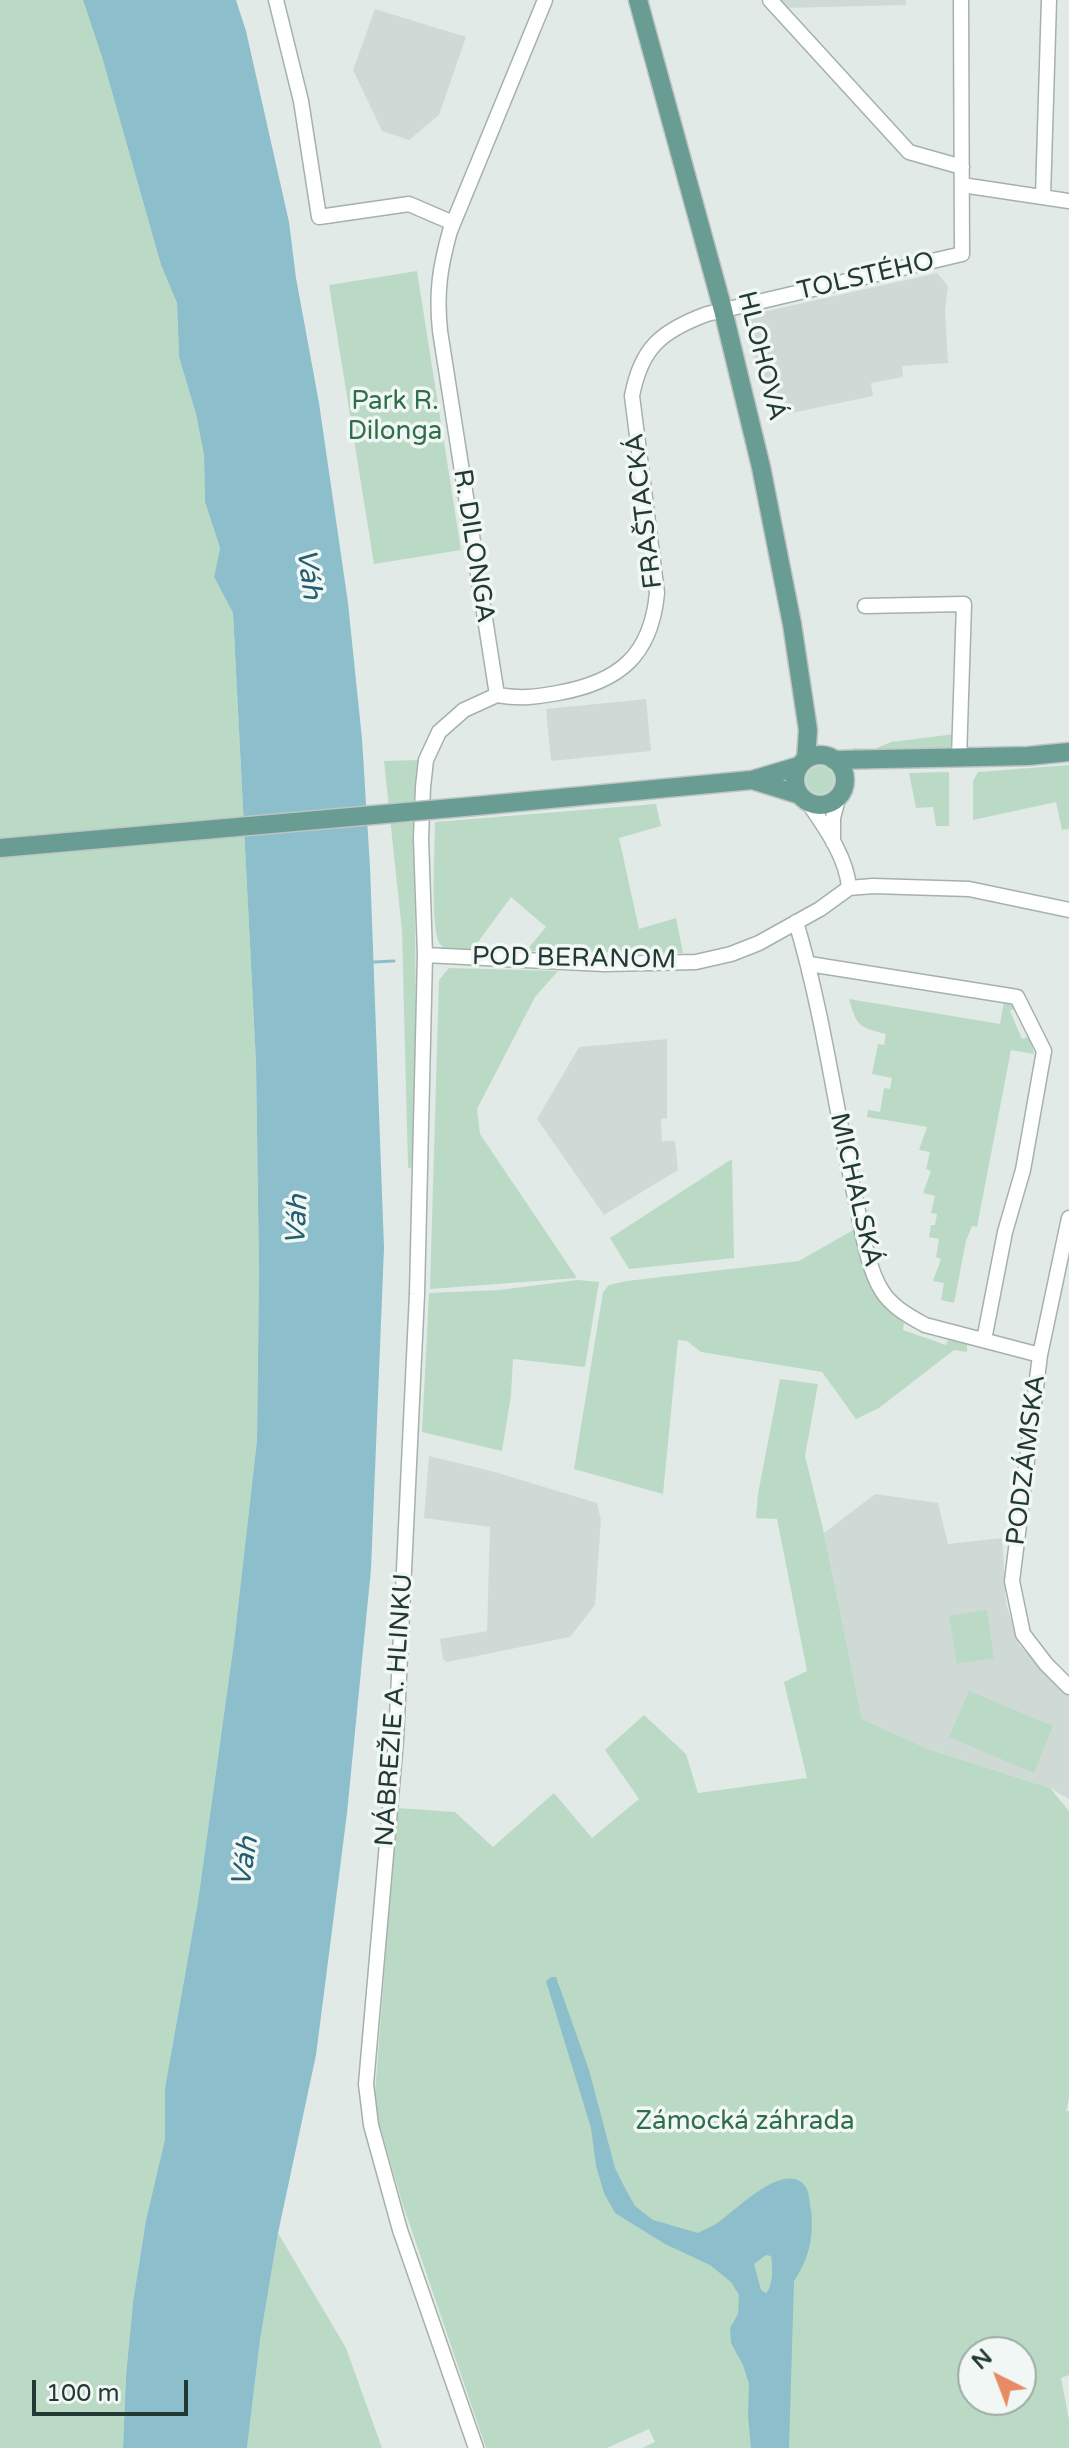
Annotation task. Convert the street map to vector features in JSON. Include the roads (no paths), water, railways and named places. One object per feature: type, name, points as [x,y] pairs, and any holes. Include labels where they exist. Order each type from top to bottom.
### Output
[{"type":"main road","name":"HLOHOVÁ","points":[[638,0],[723,310],[763,479],[816,760]]},
{"type":"main road","points":[[0,848],[752,780],[816,760],[959,758],[1069,752]]},
{"type":"main road","points":[[816,760],[843,770],[842,789]]},
{"type":"main road","points":[[804,798],[795,781],[816,760]]},
{"type":"main road","points":[[752,780],[821,804],[842,789],[861,769],[878,760]]},
{"type":"street","points":[[276,0],[301,101],[319,217],[409,204],[453,223]]},
{"type":"street","name":"R. DILONGA","points":[[497,695],[437,297],[440,269],[453,223],[545,0]]},
{"type":"street","points":[[770,0],[909,152],[962,167]]},
{"type":"street","points":[[961,0],[962,185],[1069,201]]},
{"type":"street","points":[[1043,196],[1049,0]]},
{"type":"street","name":"TOLSTÉHO","points":[[723,310],[962,254],[962,185]]},
{"type":"street","name":"FRAŠTACKÁ","points":[[497,695],[523,699],[587,688],[619,672],[642,645],[652,622],[657,593],[632,396],[636,373],[645,355],[673,330],[702,315],[723,310]]},
{"type":"street","points":[[865,606],[964,604],[959,758]]},
{"type":"street","name":"NÁBREŽIE A. HLINKU","points":[[476,2448],[400,2230],[371,2125],[366,2084],[396,1733],[420,1223],[425,955],[421,838],[426,760],[439,732],[464,710],[497,695]]},
{"type":"street","points":[[833,842],[833,818],[842,789]]},
{"type":"street","points":[[804,798],[833,842],[848,876],[849,888],[969,889],[1069,910]]},
{"type":"street","name":"POD BERANOM","points":[[425,955],[604,964],[691,962],[731,954],[796,922],[849,888]]},
{"type":"street","name":"MICHALSKÁ","points":[[796,922],[809,964],[863,1233],[881,1290],[908,1316],[925,1325],[1040,1355]]},
{"type":"street","points":[[809,964],[1017,997],[1044,1051],[1023,1170],[1005,1232],[984,1340]]},
{"type":"street","name":"PODZÁMSKA","points":[[1069,1218],[1040,1355],[1012,1581],[1023,1634],[1069,1687]]},
{"type":"water","name":"Váh","points":[[83,0],[236,0],[246,31],[289,222],[348,603],[362,739],[370,867],[384,1248],[371,1569],[347,1813],[316,2055],[278,2233],[260,2340],[247,2448],[123,2448],[133,2302],[146,2220],[165,2139],[165,2088],[198,1901],[234,1642],[257,1440],[259,1272],[256,1062],[233,613],[214,577],[220,548],[205,502],[204,455],[179,357],[177,303],[161,265]]},
{"type":"water","points":[[556,1977],[589,2070],[615,2168],[635,2206],[653,2220],[698,2233],[718,2223],[774,2182],[796,2180],[807,2188],[812,2229],[807,2256],[794,2281],[789,2448],[751,2448],[749,2384],[731,2343],[730,2328],[738,2314],[739,2295],[731,2282],[710,2265],[665,2244],[615,2213],[604,2193],[596,2166],[591,2128],[546,1981]],"holes":[[[766,2255],[771,2256],[771,2281],[766,2293],[761,2290],[754,2264]]]},
{"type":"waterway","points":[[374,962],[394,961]]},
{"type":"park label","name":"Park R. Dilonga","points":[[395,417]]},
{"type":"park label","name":"Zámocká záhrada","points":[[745,2122]]}]
